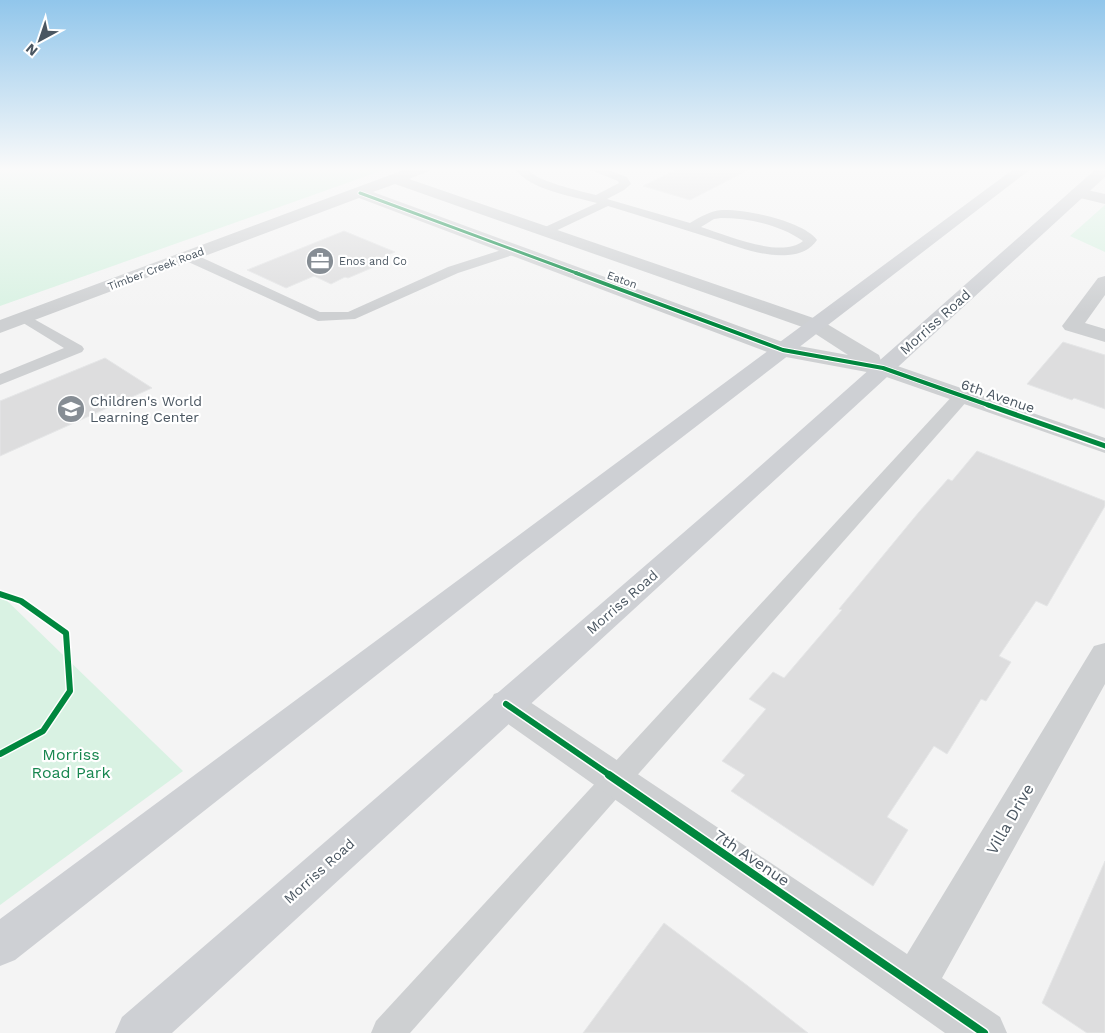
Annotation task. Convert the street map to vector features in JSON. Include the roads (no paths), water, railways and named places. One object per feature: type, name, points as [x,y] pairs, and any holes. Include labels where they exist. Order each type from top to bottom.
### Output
[{"type":"main road","points":[[0,945],[510,555],[961,216]]},
{"type":"main road","name":"Morriss Road","points":[[138,1033],[750,489],[1052,216]]},
{"type":"street","name":"Timber Creek Road","points":[[0,327],[297,216]]},
{"type":"street","name":"Eaton","points":[[423,216],[783,350],[883,368]]},
{"type":"street","name":"Eaton","points":[[504,216],[816,325],[883,368]]},
{"type":"street","points":[[1105,282],[1072,326],[1105,336]]},
{"type":"street","name":"6th Avenue","points":[[883,368],[1105,446]]},
{"type":"street","name":"Villa Drive","points":[[914,984],[1105,655]]},
{"type":"street","name":"7th Avenue","points":[[506,704],[984,1033]]},
{"type":"lane","points":[[547,231],[574,216]]},
{"type":"lane","points":[[652,216],[758,248],[776,251],[796,251],[807,246],[811,240],[803,233],[788,227],[748,216]]},
{"type":"lane","points":[[691,228],[712,216]]},
{"type":"lane","points":[[189,256],[318,317],[350,316],[453,270],[514,250]]},
{"type":"lane","points":[[0,380],[76,349],[25,318]]},
{"type":"lane","points":[[388,1033],[962,396]]},
{"type":"place","name":"Enos and Co","points":[[320,261]]},
{"type":"place","name":"Children's World Learning Center","points":[[71,409]]},
{"type":"park label","name":"Morriss Road Park","points":[[71,763]]}]
